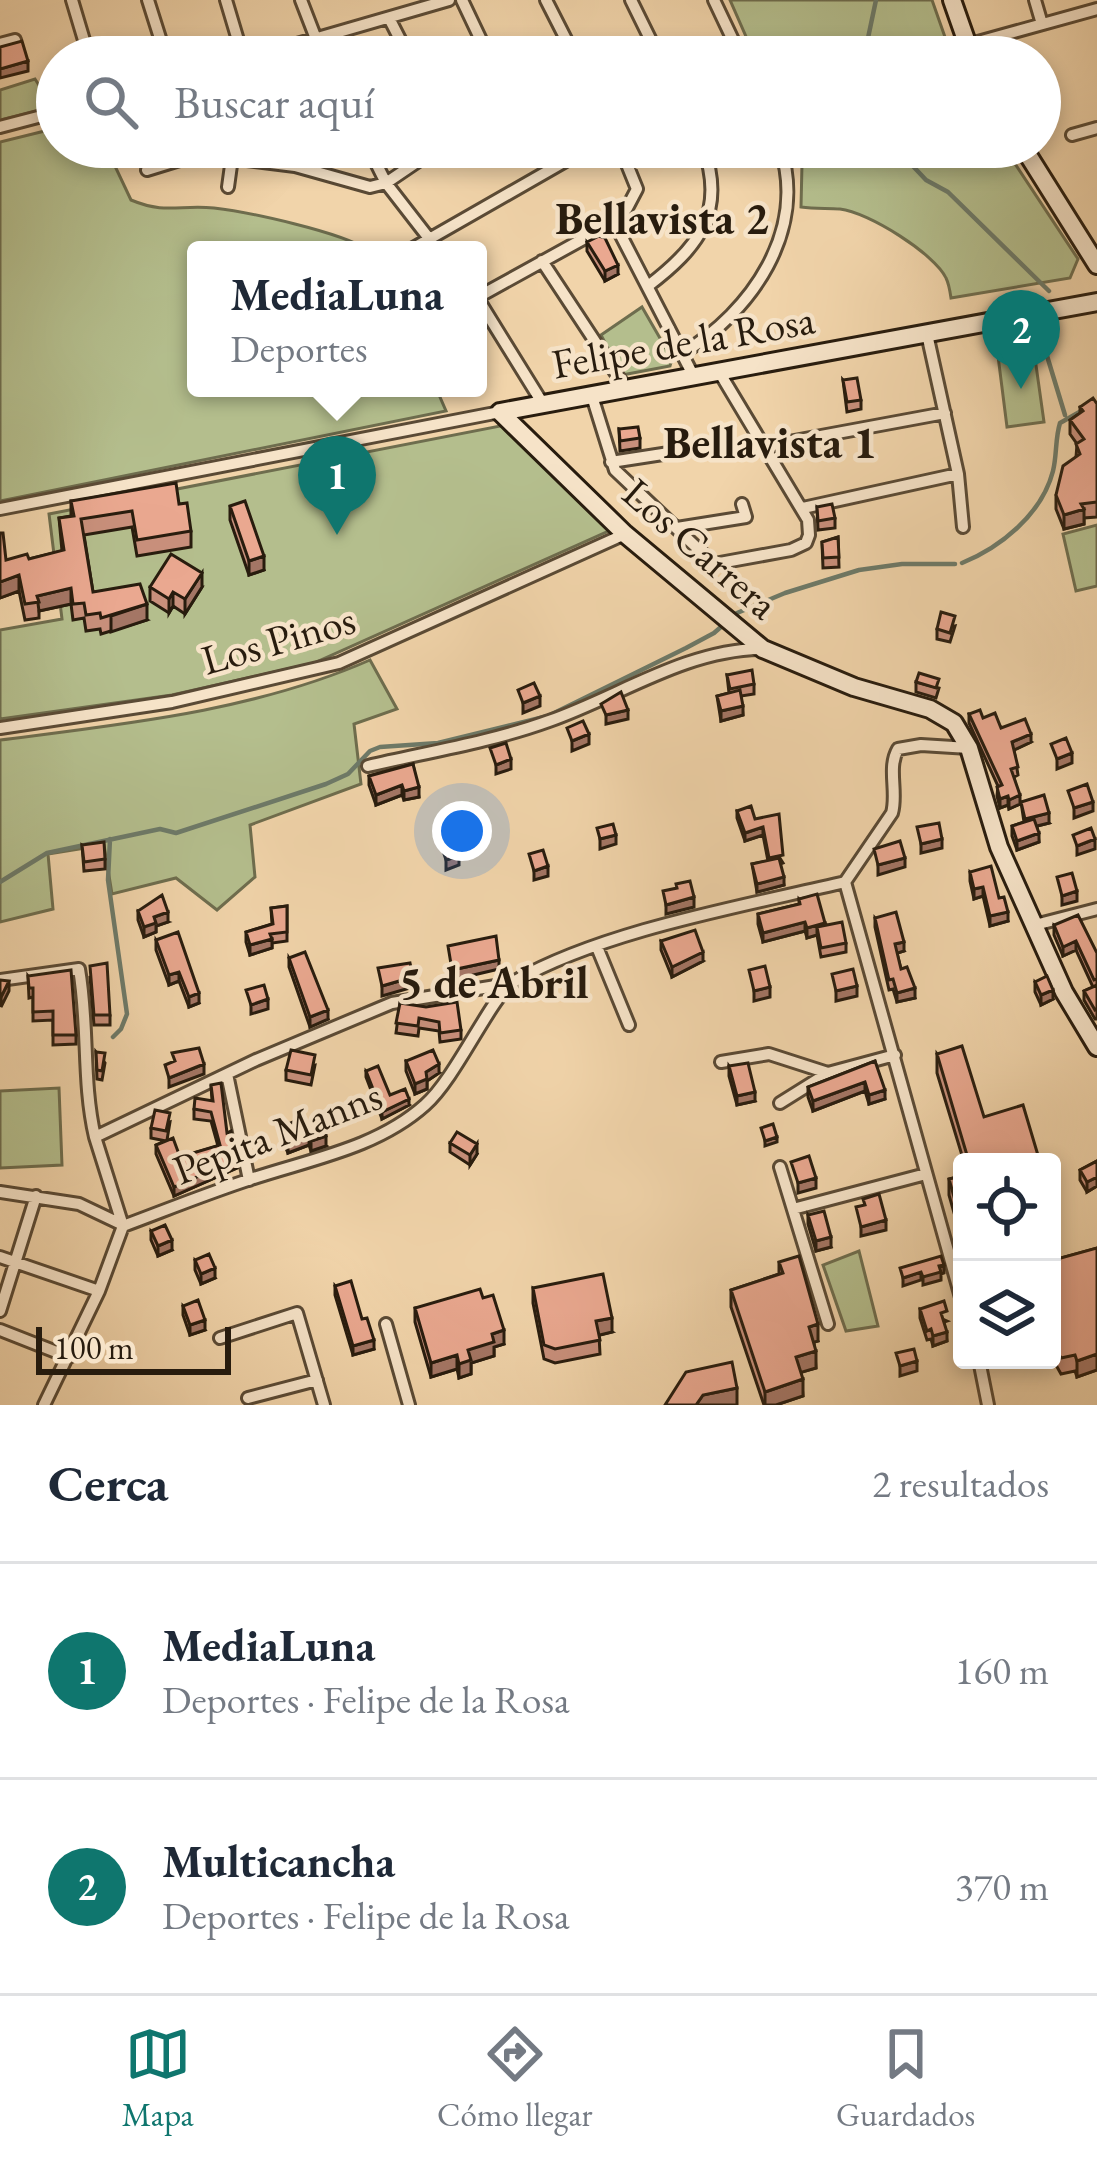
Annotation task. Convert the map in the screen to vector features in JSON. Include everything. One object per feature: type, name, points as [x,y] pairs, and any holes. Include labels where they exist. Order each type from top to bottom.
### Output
[{"type":"street","points":[[72,0],[82,36]]},
{"type":"street","points":[[148,0],[159,36]]},
{"type":"street","points":[[226,0],[237,36]]},
{"type":"street","points":[[301,0],[313,36]]},
{"type":"street","points":[[325,36],[449,0]]},
{"type":"street","points":[[462,0],[479,36]]},
{"type":"street","points":[[546,0],[564,36]]},
{"type":"street","points":[[631,0],[649,36]]},
{"type":"street","points":[[714,0],[731,36]]},
{"type":"street","points":[[952,0],[964,36]]},
{"type":"street","points":[[1035,0],[1042,24]]},
{"type":"street","points":[[1010,36],[1097,9]]},
{"type":"street","points":[[389,18],[399,36]]},
{"type":"street","points":[[0,44],[15,40]]},
{"type":"street","points":[[0,127],[36,118]]},
{"type":"street","points":[[1072,135],[1097,128]]},
{"type":"street","points":[[147,170],[153,168]]},
{"type":"street","points":[[228,187],[231,168]]},
{"type":"street","points":[[303,168],[370,187],[408,168]]},
{"type":"street","points":[[378,168],[431,241]]},
{"type":"street","points":[[422,241],[552,168]]},
{"type":"street","points":[[487,293],[614,222],[637,189],[631,168]]},
{"type":"street","points":[[648,286],[690,252],[700,235],[712,196],[710,168]]},
{"type":"street","points":[[682,353],[717,332],[750,298],[776,250],[785,214],[784,168]]},
{"type":"street","points":[[1036,168],[1097,265]]},
{"type":"street","points":[[614,222],[693,375]]},
{"type":"street","points":[[542,261],[625,387]]},
{"type":"street","name":"Felipe de la Rosa","points":[[0,509],[591,393],[1097,302]]},
{"type":"street","points":[[487,313],[543,404]]},
{"type":"street","points":[[927,334],[958,475],[963,527]]},
{"type":"street","points":[[591,393],[611,462],[622,478],[714,564],[806,543],[810,526],[802,508],[718,370]]},
{"type":"street","name":"Los Carrera","points":[[500,412],[625,534],[763,650],[854,687],[937,713],[954,723],[969,748]]},
{"type":"street","points":[[767,446],[944,413]]},
{"type":"street","points":[[611,462],[695,449]]},
{"type":"street","points":[[802,508],[958,475]]},
{"type":"street","points":[[677,528],[746,517],[742,505]]},
{"type":"street","name":"Los Pinos","points":[[0,728],[172,702],[339,663],[625,534]]},
{"type":"street","points":[[368,766],[551,721],[716,654],[763,650]]},
{"type":"street","points":[[95,1138],[227,1074],[392,1003],[508,985],[549,963],[597,947],[845,882],[892,813],[896,801],[893,764],[898,749],[905,746],[969,748],[999,847],[1064,992],[1097,1047]]},
{"type":"street","points":[[845,882],[953,1269]]},
{"type":"street","points":[[1035,925],[1097,909]]},
{"type":"street","points":[[597,947],[629,1025]]},
{"type":"street","points":[[0,980],[79,969],[87,1028],[84,1080],[95,1138],[123,1226],[70,1357],[44,1405]]},
{"type":"street","name":"Pepita Manns","points":[[123,1226],[357,1146],[397,1127],[448,1084],[508,985]]},
{"type":"street","points":[[721,1062],[770,1054],[828,1073]]},
{"type":"street","points":[[780,1103],[828,1073],[895,1055]]},
{"type":"street","points":[[227,1074],[249,1180]]},
{"type":"street","points":[[781,1167],[828,1324]]},
{"type":"street","points":[[793,1209],[926,1174]]},
{"type":"street","points":[[0,1192],[79,1204],[123,1226]]},
{"type":"street","points":[[0,1311],[36,1196]]},
{"type":"street","points":[[0,1257],[99,1291]]},
{"type":"street","points":[[220,1338],[297,1313],[324,1405]]},
{"type":"street","points":[[386,1324],[410,1405]]},
{"type":"street","points":[[0,1330],[70,1357]]},
{"type":"street","points":[[981,1369],[988,1405]]},
{"type":"street","points":[[248,1398],[316,1380]]},
{"type":"green space","points":[[730,0],[932,0],[945,36],[746,36]]},
{"type":"green space","points":[[35,79],[36,111],[0,120],[0,90]]},
{"type":"green space","points":[[36,133],[36,168],[116,168],[131,200],[154,207],[214,208],[271,218],[350,241],[187,241],[187,397],[440,397],[446,411],[0,501],[0,142]]},
{"type":"green space","points":[[802,168],[1018,168],[1078,259],[1070,278],[951,298],[939,268],[899,236],[852,212],[801,207]]},
{"type":"green space","points":[[642,307],[672,359],[670,366],[622,375],[601,335]]},
{"type":"green space","points":[[1034,351],[1044,422],[1007,427],[998,356]]},
{"type":"green space","points":[[505,425],[613,529],[314,663],[172,695],[0,719],[0,630],[62,619],[49,514]]},
{"type":"green space","points":[[1097,525],[1097,586],[1076,591],[1063,534]]},
{"type":"green space","points":[[370,660],[397,709],[354,724],[361,784],[250,825],[255,877],[217,910],[176,878],[112,894],[104,845],[48,854],[53,909],[0,922],[0,740],[235,704]]},
{"type":"green space","points":[[59,1088],[62,1165],[0,1168],[0,1091]]},
{"type":"green space","points":[[859,1251],[878,1326],[846,1331],[823,1265]]},
{"type":"building","points":[[22,41],[28,61],[0,69],[0,47]]},
{"type":"building","points":[[605,238],[618,265],[605,271],[587,242]]},
{"type":"building","points":[[857,378],[861,400],[847,402],[843,380]]},
{"type":"building","points":[[1093,398],[1097,404],[1097,502],[1081,504],[1084,509],[1064,515],[1056,495],[1063,466],[1080,454],[1076,444],[1084,439],[1070,420]]},
{"type":"building","points":[[638,427],[640,438],[620,441],[619,429]]},
{"type":"building","points":[[176,483],[179,504],[187,503],[191,531],[137,540],[132,511],[81,519],[93,592],[140,584],[147,604],[101,618],[100,613],[86,615],[84,603],[73,604],[71,588],[37,596],[39,602],[25,604],[19,575],[0,582],[0,533],[6,560],[64,550],[59,518],[74,516],[71,501]]},
{"type":"building","points":[[245,501],[264,556],[249,561],[230,506]]},
{"type":"building","points":[[832,504],[835,518],[818,521],[817,507]]},
{"type":"building","points":[[838,537],[839,557],[823,558],[822,542]]},
{"type":"building","points":[[171,554],[202,573],[185,599],[173,592],[169,599],[150,587]]},
{"type":"building","points":[[941,612],[955,616],[950,633],[937,629]]},
{"type":"building","points":[[752,670],[754,684],[730,689],[727,675]]},
{"type":"building","points":[[919,673],[939,679],[936,688],[916,682]]},
{"type":"building","points":[[534,683],[540,696],[523,703],[518,690]]},
{"type":"building","points":[[740,690],[743,706],[721,711],[717,696]]},
{"type":"building","points":[[621,692],[628,710],[606,715],[601,704]]},
{"type":"building","points":[[980,710],[983,718],[995,713],[1001,728],[1025,719],[1031,734],[1012,742],[1018,767],[1011,769],[1020,795],[1009,800],[1008,796],[1000,799],[997,787],[1002,785],[969,714]]},
{"type":"building","points":[[583,721],[589,734],[572,741],[567,728]]},
{"type":"building","points":[[1066,738],[1072,753],[1057,759],[1051,744]]},
{"type":"building","points":[[506,743],[511,759],[496,765],[490,748]]},
{"type":"building","points":[[413,764],[419,787],[404,791],[402,785],[376,795],[369,776]]},
{"type":"building","points":[[1087,784],[1093,802],[1074,808],[1068,791]]},
{"type":"building","points":[[1044,795],[1049,813],[1025,819],[1021,802]]},
{"type":"building","points":[[751,806],[755,819],[779,814],[783,855],[769,858],[763,827],[745,833],[737,811]]},
{"type":"building","points":[[1034,819],[1039,833],[1017,841],[1012,826]]},
{"type":"building","points":[[939,823],[942,839],[921,844],[917,827]]},
{"type":"building","points":[[613,824],[616,835],[600,839],[597,828]]},
{"type":"building","points":[[1091,828],[1095,839],[1077,846],[1073,835]]},
{"type":"building","points":[[453,838],[459,856],[446,860],[440,842]]},
{"type":"building","points":[[900,841],[905,858],[878,865],[874,849]]},
{"type":"building","points":[[104,842],[105,859],[84,862],[82,845]]},
{"type":"building","points":[[543,850],[548,866],[534,871],[529,854]]},
{"type":"building","points":[[779,858],[784,877],[757,884],[752,864]]},
{"type":"building","points":[[991,866],[1008,912],[990,916],[983,887],[974,889],[970,872]]},
{"type":"building","points":[[1072,873],[1077,891],[1062,896],[1057,877]]},
{"type":"building","points":[[690,881],[694,897],[666,905],[663,891]]},
{"type":"building","points":[[817,894],[825,923],[807,928],[805,922],[763,933],[758,914],[800,904],[799,899]]},
{"type":"building","points":[[162,895],[168,912],[144,927],[138,911]]},
{"type":"building","points":[[287,906],[287,932],[270,934],[272,939],[250,945],[246,932],[273,924],[271,908]]},
{"type":"building","points":[[896,912],[904,942],[895,944],[901,969],[907,967],[915,988],[897,993],[893,979],[889,980],[875,918]]},
{"type":"building","points":[[1078,915],[1097,953],[1094,980],[1076,941],[1063,947],[1054,925]]},
{"type":"building","points":[[842,922],[846,943],[821,948],[817,927]]},
{"type":"building","points":[[695,930],[703,952],[672,967],[661,941]]},
{"type":"building","points":[[178,932],[199,993],[189,997],[179,972],[169,975],[156,940]]},
{"type":"building","points":[[496,936],[499,960],[452,970],[448,946]]},
{"type":"building","points":[[305,952],[328,1010],[310,1017],[289,958]]},
{"type":"building","points":[[107,963],[110,1015],[94,1015],[90,966]]},
{"type":"building","points":[[410,963],[413,977],[382,986],[378,968]]},
{"type":"building","points":[[765,966],[770,987],[754,991],[749,970]]},
{"type":"building","points":[[853,969],[857,986],[836,991],[832,974]]},
{"type":"building","points":[[71,970],[76,1035],[53,1035],[53,1011],[33,1012],[28,976]]},
{"type":"building","points":[[1047,976],[1053,990],[1041,995],[1035,982]]},
{"type":"building","points":[[264,985],[268,999],[251,1005],[246,990]]},
{"type":"building","points":[[1097,985],[1097,1009],[1095,1010],[1084,991]]},
{"type":"building","points":[[457,1002],[461,1030],[440,1033],[439,1022],[419,1018],[418,1026],[396,1023],[400,1003],[426,1007]]},
{"type":"building","points":[[962,1046],[984,1117],[1023,1105],[1037,1153],[966,1153],[937,1054]]},
{"type":"building","points":[[199,1048],[204,1064],[169,1078],[165,1065],[175,1061],[172,1053]]},
{"type":"building","points":[[291,1050],[315,1055],[311,1075],[286,1070]]},
{"type":"building","points":[[433,1050],[439,1064],[426,1072],[427,1079],[415,1084],[406,1061]]},
{"type":"building","points":[[96,1052],[105,1053],[102,1071],[97,1070]]},
{"type":"building","points":[[875,1061],[885,1090],[869,1095],[865,1082],[813,1101],[808,1087]]},
{"type":"building","points":[[748,1063],[755,1092],[737,1096],[729,1066]]},
{"type":"building","points":[[378,1066],[390,1095],[405,1089],[409,1099],[382,1112],[366,1071]]},
{"type":"building","points":[[221,1083],[227,1133],[231,1131],[237,1159],[174,1187],[156,1145],[173,1138],[180,1157],[220,1145],[211,1112],[194,1109],[195,1098],[213,1101],[211,1085]]},
{"type":"building","points":[[155,1110],[170,1113],[166,1131],[151,1128]]},
{"type":"building","points":[[319,1119],[326,1136],[311,1141],[309,1135],[288,1144],[281,1127],[293,1122],[296,1129]]},
{"type":"building","points":[[773,1124],[777,1137],[765,1141],[761,1128]]},
{"type":"building","points":[[457,1132],[477,1144],[470,1155],[450,1143]]},
{"type":"building","points":[[809,1156],[816,1178],[798,1183],[791,1162]]},
{"type":"building","points":[[1097,1161],[1097,1177],[1087,1182],[1080,1170]]},
{"type":"building","points":[[879,1194],[886,1220],[861,1227],[856,1207]]},
{"type":"building","points":[[824,1211],[831,1237],[816,1241],[808,1215]]},
{"type":"building","points":[[165,1225],[172,1240],[158,1246],[151,1231]]},
{"type":"building","points":[[1097,1248],[1097,1354],[1077,1361],[1075,1355],[1061,1358],[1061,1258]]},
{"type":"building","points":[[209,1254],[215,1268],[201,1274],[195,1260]]},
{"type":"building","points":[[799,1256],[818,1324],[809,1327],[816,1351],[796,1357],[803,1379],[765,1392],[731,1290],[783,1273],[779,1262]]},
{"type":"building","points":[[941,1256],[941,1272],[903,1278],[900,1268]]},
{"type":"building","points":[[603,1274],[612,1318],[596,1321],[600,1340],[555,1349],[544,1345],[533,1288]]},
{"type":"building","points":[[351,1281],[374,1340],[353,1346],[335,1286]]},
{"type":"building","points":[[480,1289],[483,1298],[493,1295],[504,1330],[492,1334],[494,1342],[468,1350],[471,1360],[459,1364],[457,1355],[431,1363],[415,1308]]},
{"type":"building","points":[[198,1300],[205,1320],[190,1325],[183,1306]]},
{"type":"building","points":[[944,1301],[947,1311],[941,1313],[947,1332],[933,1336],[920,1309]]},
{"type":"building","points":[[914,1349],[917,1361],[900,1366],[896,1353]]},
{"type":"building","points":[[732,1362],[737,1388],[703,1395],[696,1405],[665,1405],[686,1372]]},
{"type":"waterway","points":[[868,36],[876,0]]},
{"type":"waterway","points":[[915,168],[948,192],[1049,291]]},
{"type":"waterway","points":[[1044,346],[1065,415]]},
{"type":"waterway","points":[[962,563],[991,548],[1030,515],[1048,487],[1060,423],[1083,410]]},
{"type":"waterway","points":[[0,882],[47,853],[160,829],[176,833],[326,784],[348,774],[380,747],[438,743],[548,716],[714,633],[737,613],[785,593],[859,570],[955,564]]},
{"type":"waterway","points":[[110,839],[108,880],[127,1014],[113,1037]]},
{"type":"place","name":"Multicancha","points":[[1021,389]]},
{"type":"place","name":"MediaLuna","points":[[337,535]]},
{"type":"district","name":"Bellavista 2","points":[[662,218]]},
{"type":"district","name":"Bellavista 1","points":[[770,442]]},
{"type":"district","name":"5 de Abril","points":[[494,982]]}]
